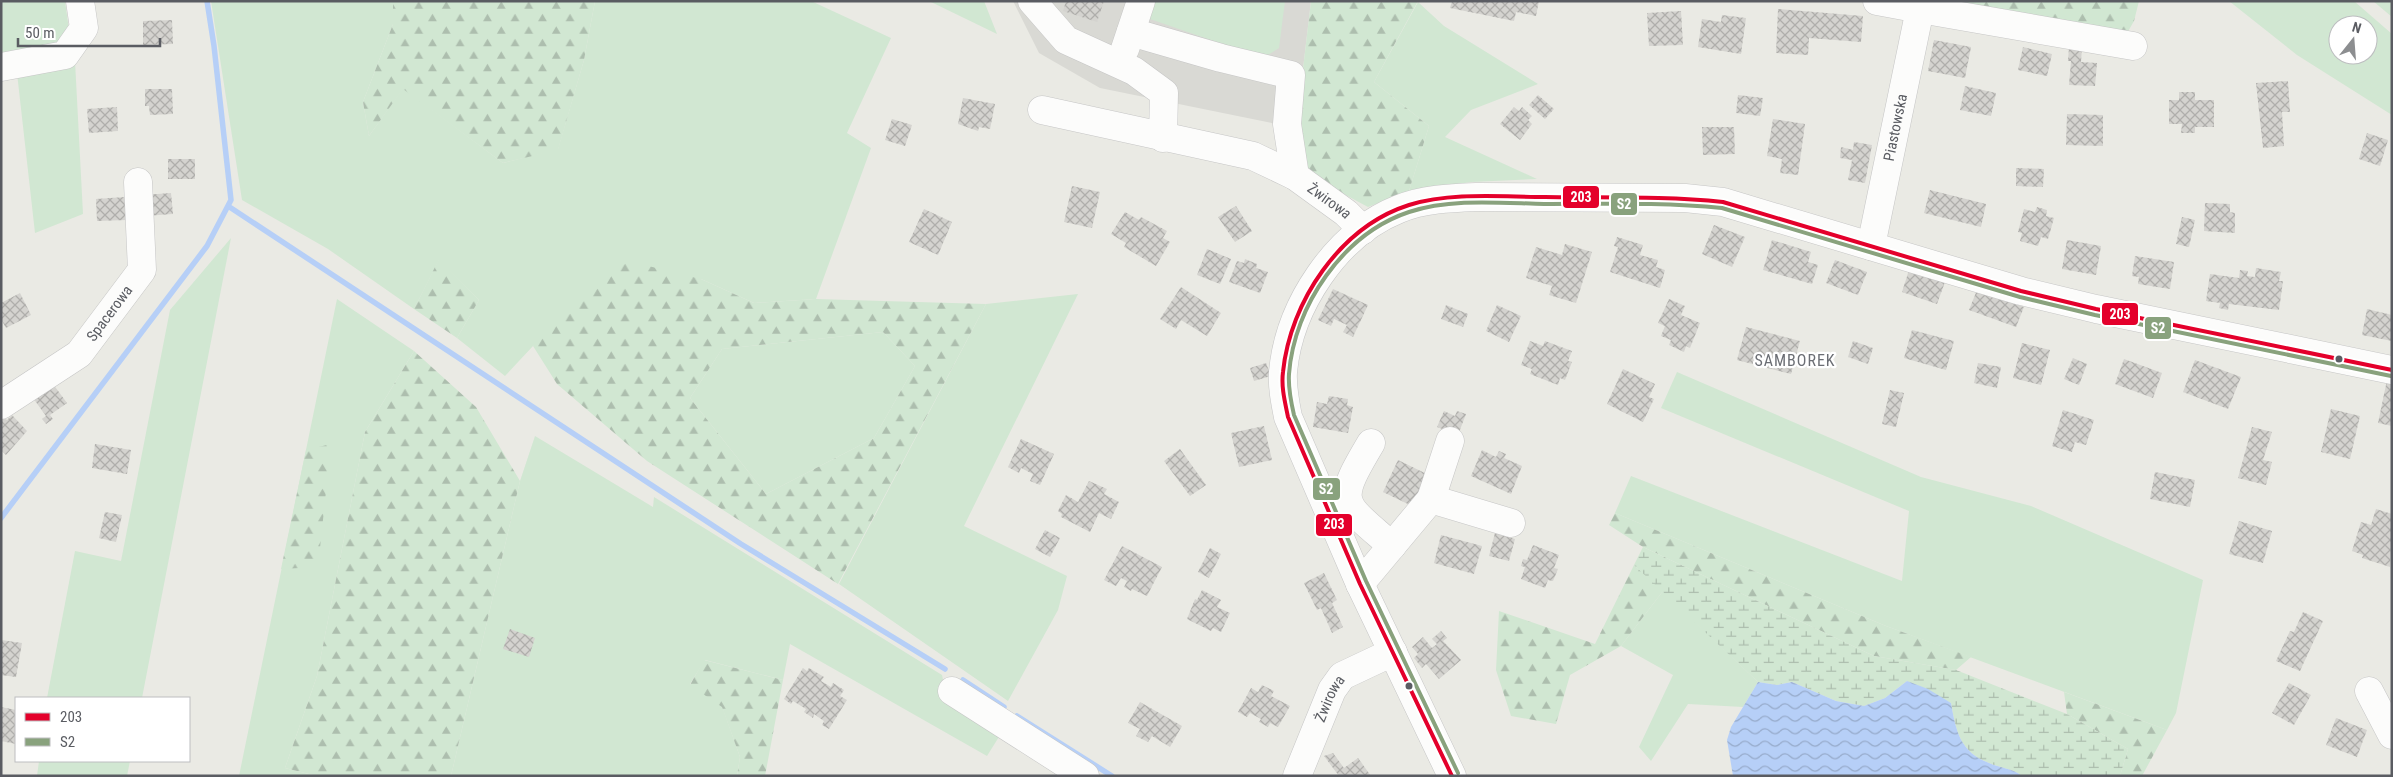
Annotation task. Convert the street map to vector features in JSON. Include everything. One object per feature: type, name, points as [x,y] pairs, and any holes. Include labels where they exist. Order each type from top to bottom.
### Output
[{"type":"street","points":[[1,67],[65,55],[84,28],[80,1]]},
{"type":"street","points":[[1032,1],[1066,40],[1134,72],[1164,93],[1163,138]]},
{"type":"street","points":[[1120,65],[1141,1]]},
{"type":"street","points":[[1877,1],[2133,46]]},
{"type":"street","name":"Piastowska","points":[[1871,246],[1920,9]]},
{"type":"street","points":[[1131,32],[1221,58],[1290,75],[1287,124],[1295,176]]},
{"type":"street","name":"Żwirowa","points":[[1042,110],[1252,156],[1295,176],[1346,213],[1363,230],[1327,266],[1312,287],[1293,328],[1283,373],[1284,394],[1288,417],[1360,584],[1452,776]]},
{"type":"street","name":"Spacerowa","points":[[1,405],[80,354],[142,270],[138,182]]},
{"type":"street","points":[[1363,230],[1398,209],[1445,199],[1477,196],[1685,198],[1723,202],[1758,210],[2021,291],[2096,309],[2392,370]]},
{"type":"street","points":[[1360,584],[1431,499],[1450,441]]},
{"type":"street","points":[[1371,443],[1350,481],[1347,500],[1351,510],[1392,546]]},
{"type":"street","points":[[1431,499],[1511,522]]},
{"type":"street","name":"Żwirowa","points":[[1297,776],[1332,690],[1342,676],[1393,652]]},
{"type":"street","points":[[952,691],[1085,776]]},
{"type":"street","points":[[2370,691],[2392,734]]},
{"type":"shaded area","points":[[1013,1],[1311,1],[1296,128],[1100,88],[1039,53]]},
{"type":"green space","points":[[1,1],[65,1],[70,37],[62,50],[1,60]]},
{"type":"green space","points":[[211,1],[393,1],[393,24],[363,102],[369,136],[403,88],[503,163],[558,149],[584,60],[595,1],[811,1],[891,38],[847,133],[871,148],[816,299],[754,303],[701,279],[533,346],[505,376],[457,338],[479,300],[439,260],[414,309],[328,249],[242,200]]},
{"type":"green space","points":[[393,1],[595,1],[584,60],[558,150],[503,163],[403,89],[369,136],[363,102],[393,24]]},
{"type":"green space","points":[[929,1],[984,1],[997,34]]},
{"type":"green space","points":[[1155,1],[1285,1],[1279,48],[1263,58],[1150,19]]},
{"type":"green space","points":[[1311,1],[1418,1],[1374,82],[1429,126],[1409,191],[1368,207],[1327,185],[1301,162],[1296,128]]},
{"type":"green space","points":[[1921,1],[2139,1],[2134,21],[2126,35]]},
{"type":"green space","points":[[2229,1],[2354,1],[2370,15],[2328,15],[2328,65],[2378,65],[2378,22],[2392,34],[2392,115],[2297,55]]},
{"type":"green space","points":[[2373,1],[2392,1],[2392,17]]},
{"type":"green space","points":[[1418,2],[1444,26],[1538,84],[1471,110],[1445,137],[1537,179],[1471,182],[1409,191],[1429,126],[1374,82]]},
{"type":"green space","points":[[75,61],[83,214],[35,233],[17,73]]},
{"type":"green space","points":[[231,238],[142,697],[47,697],[75,551],[121,561],[170,310]]},
{"type":"green space","points":[[439,259],[479,300],[457,338],[414,309]]},
{"type":"green space","points":[[628,261],[701,279],[754,303],[816,299],[986,304],[838,584],[647,461],[557,384],[533,346]],"holes":[[[883,332],[915,366],[874,438],[766,494],[690,398],[722,349]]]},
{"type":"green space","points":[[1078,294],[964,526],[1067,576],[1058,610],[1008,701],[839,584],[986,304]]},
{"type":"green space","points":[[337,299],[414,351],[365,432],[317,676],[285,768],[317,776],[239,776]]},
{"type":"green space","points":[[883,332],[915,366],[874,438],[766,494],[690,398],[722,349]]},
{"type":"green space","points":[[414,351],[476,407],[520,481],[451,776],[317,776],[285,768],[317,676],[365,432]]},
{"type":"green space","points":[[1677,372],[1921,477],[2031,506],[2203,580],[2176,713],[2167,730],[1886,626],[1615,513],[1631,476],[1902,581],[1909,511],[1661,408]]},
{"type":"green space","points":[[535,436],[653,507],[654,497],[942,675],[945,689],[1002,732],[987,756],[790,644],[783,680],[705,660],[690,684],[722,706],[740,757],[737,776],[451,776],[520,481]]},
{"type":"green space","points":[[331,444],[318,567],[281,569],[306,450]]},
{"type":"green space","points":[[1615,513],[1886,626],[1971,657],[1956,670],[1874,656],[1643,547],[1609,525]]},
{"type":"green space","points":[[1643,547],[1874,656],[1956,670],[2067,714],[2128,749],[2120,776],[2022,776],[2014,771],[1989,763],[1979,758],[1966,747],[1955,723],[1951,703],[1907,681],[1885,698],[1864,706],[1836,701],[1792,682],[1777,685],[1758,682],[1634,565]]},
{"type":"green space","points":[[1634,565],[1663,591],[1621,646],[1570,675],[1556,724],[1511,716],[1496,670],[1499,611],[1595,644]]},
{"type":"green space","points":[[1663,591],[1758,682],[1743,707],[1688,704],[1651,761],[1639,747],[1673,675],[1621,646]]},
{"type":"green space","points":[[704,660],[783,680],[765,776],[737,776],[740,757],[722,707],[690,685]]},
{"type":"green space","points":[[2064,692],[2167,730],[2142,776],[2120,776],[2128,749],[2067,714]]},
{"type":"green space","points":[[39,762],[130,762],[127,776],[37,776]]},
{"type":"water","points":[[1907,681],[1928,689],[1951,703],[1961,739],[1972,753],[1989,763],[2014,771],[2022,776],[1733,776],[1727,740],[1731,727],[1758,682],[1777,685],[1792,682],[1836,701],[1864,706],[1885,698]]},
{"type":"building","points":[[1066,1],[1104,1],[1097,22],[1063,11]]},
{"type":"building","points":[[1452,1],[1539,1],[1536,16],[1516,12],[1514,21],[1450,8]]},
{"type":"building","points":[[1778,9],[1863,16],[1861,42],[1809,38],[1808,55],[1776,53]]},
{"type":"building","points":[[1681,11],[1683,45],[1649,46],[1647,13]]},
{"type":"building","points":[[1722,15],[1746,18],[1741,54],[1698,47],[1702,19],[1721,22]]},
{"type":"building","points":[[172,20],[173,44],[143,45],[143,21]]},
{"type":"building","points":[[1934,40],[1971,47],[1965,78],[1928,71]]},
{"type":"building","points":[[2023,47],[2052,54],[2047,76],[2018,70]]},
{"type":"building","points":[[2069,47],[2082,48],[2081,62],[2097,63],[2095,86],[2069,85],[2071,61],[2068,61]]},
{"type":"building","points":[[2288,81],[2290,112],[2282,112],[2284,146],[2263,148],[2256,83]]},
{"type":"building","points":[[1965,86],[1996,93],[1991,116],[1960,110]]},
{"type":"building","points":[[145,89],[172,89],[173,114],[150,115],[149,106],[145,106]]},
{"type":"building","points":[[2179,92],[2195,92],[2195,100],[2214,100],[2214,127],[2195,127],[2195,133],[2181,133],[2182,124],[2169,124],[2169,100],[2179,100]]},
{"type":"building","points":[[1538,95],[1554,109],[1545,119],[1529,105]]},
{"type":"building","points":[[1738,95],[1763,98],[1760,116],[1736,113]]},
{"type":"building","points":[[963,98],[995,104],[990,129],[979,127],[978,131],[958,124]]},
{"type":"building","points":[[117,107],[118,131],[89,133],[87,109]]},
{"type":"building","points":[[1514,107],[1519,111],[1522,107],[1532,116],[1528,120],[1532,124],[1520,140],[1500,124]]},
{"type":"building","points":[[2067,114],[2103,115],[2103,146],[2066,145]]},
{"type":"building","points":[[892,119],[912,125],[905,146],[885,140]]},
{"type":"building","points":[[1773,119],[1805,124],[1798,175],[1780,173],[1782,159],[1767,156]]},
{"type":"building","points":[[1702,127],[1734,127],[1735,154],[1703,155]]},
{"type":"building","points":[[2367,133],[2388,140],[2380,166],[2359,159]]},
{"type":"building","points":[[1854,142],[1872,145],[1865,183],[1848,180],[1852,160],[1840,158],[1841,147],[1853,150]]},
{"type":"building","points":[[168,159],[195,159],[195,179],[168,179]]},
{"type":"building","points":[[2016,168],[2044,169],[2043,187],[2016,186]]},
{"type":"building","points":[[1072,186],[1100,192],[1092,228],[1064,222]]},
{"type":"building","points":[[1930,190],[1986,204],[1981,227],[1924,213]]},
{"type":"building","points":[[171,193],[173,214],[145,216],[144,195]]},
{"type":"building","points":[[125,197],[127,220],[97,221],[96,199]]},
{"type":"building","points":[[2205,203],[2230,204],[2230,212],[2235,213],[2235,233],[2204,231]]},
{"type":"building","points":[[1236,206],[1252,231],[1235,242],[1218,217]]},
{"type":"building","points":[[2037,207],[2047,210],[2046,216],[2054,218],[2048,239],[2041,237],[2038,246],[2020,241],[2022,233],[2018,232],[2024,209],[2035,212]]},
{"type":"building","points":[[924,209],[952,222],[938,255],[909,242]]},
{"type":"building","points":[[1125,212],[1139,220],[1141,217],[1167,231],[1163,238],[1170,242],[1156,266],[1124,247],[1126,243],[1111,234]]},
{"type":"building","points":[[2182,217],[2195,220],[2189,247],[2176,244]]},
{"type":"building","points":[[1714,225],[1745,237],[1732,267],[1702,254]]},
{"type":"building","points":[[1617,237],[1643,245],[1640,255],[1658,260],[1656,267],[1665,270],[1660,288],[1610,272],[1618,247],[1614,246]]},
{"type":"building","points":[[1772,240],[1811,252],[1808,262],[1818,265],[1812,284],[1763,270]]},
{"type":"building","points":[[2067,240],[2101,246],[2096,275],[2062,269]]},
{"type":"building","points":[[1565,244],[1592,252],[1576,303],[1549,295],[1552,286],[1526,278],[1536,247],[1562,255]]},
{"type":"building","points":[[1207,249],[1231,259],[1220,284],[1197,275]]},
{"type":"building","points":[[2135,256],[2174,262],[2170,289],[2138,284],[2139,277],[2132,276]]},
{"type":"building","points":[[1245,259],[1257,264],[1256,268],[1268,272],[1260,293],[1229,282],[1237,261],[1244,263]]},
{"type":"building","points":[[1835,260],[1867,272],[1858,295],[1826,283]]},
{"type":"building","points":[[2256,268],[2281,272],[2279,281],[2283,281],[2279,310],[2229,304],[2228,310],[2219,308],[2220,303],[2206,301],[2210,274],[2239,278],[2240,270],[2248,271],[2247,276],[2255,277]]},
{"type":"building","points":[[1909,270],[1945,282],[1937,304],[1902,292]]},
{"type":"building","points":[[1181,287],[1221,313],[1207,336],[1181,320],[1176,329],[1160,319]]},
{"type":"building","points":[[1333,289],[1368,305],[1353,337],[1343,332],[1347,325],[1334,319],[1331,326],[1318,320]]},
{"type":"building","points":[[1977,290],[2024,307],[2016,327],[1969,310]]},
{"type":"building","points":[[20,293],[31,315],[6,328],[1,319],[1,303]]},
{"type":"building","points":[[1669,299],[1685,306],[1681,315],[1700,323],[1690,348],[1686,346],[1684,352],[1669,345],[1671,340],[1661,336],[1665,326],[1658,323]]},
{"type":"building","points":[[1446,305],[1468,314],[1463,327],[1441,319]]},
{"type":"building","points":[[1497,305],[1521,316],[1509,342],[1486,331]]},
{"type":"building","points":[[2367,309],[2392,315],[2392,341],[2362,335]]},
{"type":"building","points":[[1746,327],[1800,341],[1791,374],[1737,360]]},
{"type":"building","points":[[1912,330],[1954,341],[1946,370],[1904,358]]},
{"type":"building","points":[[1530,341],[1543,346],[1545,341],[1572,351],[1568,361],[1572,362],[1565,380],[1560,378],[1558,385],[1530,374],[1532,369],[1521,365]]},
{"type":"building","points":[[1853,341],[1873,348],[1868,364],[1848,357]]},
{"type":"building","points":[[2022,343],[2050,350],[2041,385],[2013,378]]},
{"type":"building","points":[[2073,358],[2087,364],[2079,385],[2064,379]]},
{"type":"building","points":[[2124,359],[2162,373],[2153,398],[2115,384]]},
{"type":"building","points":[[2195,360],[2241,377],[2228,409],[2183,392]]},
{"type":"building","points":[[1266,363],[1271,376],[1254,381],[1250,368]]},
{"type":"building","points":[[1978,363],[2001,367],[1997,388],[1974,383]]},
{"type":"building","points":[[1623,369],[1655,384],[1649,397],[1654,399],[1643,422],[1607,404]]},
{"type":"building","points":[[2387,380],[2392,381],[2392,426],[2378,423]]},
{"type":"building","points":[[53,384],[67,403],[50,415],[53,419],[46,424],[42,419],[46,416],[33,398]]},
{"type":"building","points":[[1890,390],[1904,393],[1896,427],[1882,424]]},
{"type":"building","points":[[1329,396],[1348,399],[1347,405],[1353,407],[1348,433],[1313,427],[1317,402],[1327,404]]},
{"type":"building","points":[[2331,409],[2360,416],[2350,459],[2321,452]]},
{"type":"building","points":[[2063,410],[2094,420],[2086,445],[2075,442],[2072,452],[2052,446]]},
{"type":"building","points":[[1444,411],[1455,416],[1457,411],[1466,414],[1458,435],[1437,427]]},
{"type":"building","points":[[12,415],[27,431],[6,455],[1,450],[1,420],[4,417],[7,420]]},
{"type":"building","points":[[1264,426],[1272,460],[1239,467],[1231,433]]},
{"type":"building","points":[[2252,427],[2272,432],[2263,460],[2272,462],[2266,485],[2238,478]]},
{"type":"building","points":[[1021,439],[1054,454],[1040,485],[1030,481],[1033,474],[1021,468],[1019,473],[1008,467]]},
{"type":"building","points":[[95,444],[131,450],[127,474],[92,468]]},
{"type":"building","points":[[1180,449],[1206,485],[1190,496],[1164,461]]},
{"type":"building","points":[[1482,450],[1496,457],[1499,451],[1506,454],[1504,458],[1522,466],[1511,494],[1471,476]]},
{"type":"building","points":[[1398,460],[1435,478],[1420,489],[1412,506],[1383,492]]},
{"type":"building","points":[[2155,472],[2195,480],[2190,507],[2150,499]]},
{"type":"building","points":[[1089,481],[1107,489],[1104,494],[1119,502],[1111,519],[1099,513],[1090,532],[1061,517],[1062,514],[1058,511],[1066,495],[1078,502]]},
{"type":"building","points":[[2376,509],[2392,514],[2390,567],[2362,558],[2363,555],[2352,551],[2361,522],[2371,525]]},
{"type":"building","points":[[105,512],[122,515],[116,542],[99,538]]},
{"type":"building","points":[[2239,521],[2272,531],[2263,563],[2229,554]]},
{"type":"building","points":[[1045,530],[1060,538],[1050,557],[1035,549]]},
{"type":"building","points":[[1495,533],[1515,539],[1509,561],[1489,556]]},
{"type":"building","points":[[1441,535],[1482,546],[1474,574],[1434,563]]},
{"type":"building","points":[[1533,545],[1559,555],[1554,568],[1558,569],[1553,581],[1548,580],[1545,588],[1521,579],[1525,567],[1521,566],[1523,559],[1527,560]]},
{"type":"building","points":[[1122,546],[1162,567],[1147,596],[1124,587],[1127,581],[1121,578],[1116,586],[1104,580]]},
{"type":"building","points":[[1210,548],[1221,554],[1209,578],[1198,572]]},
{"type":"building","points":[[1324,573],[1337,600],[1332,603],[1343,627],[1332,633],[1321,608],[1317,610],[1304,583]]},
{"type":"building","points":[[1202,590],[1221,600],[1217,607],[1230,613],[1221,632],[1213,628],[1211,631],[1187,619],[1195,599],[1197,600]]},
{"type":"building","points":[[2303,612],[2323,621],[2300,671],[2276,661],[2290,631],[2294,632]]},
{"type":"building","points":[[510,629],[535,638],[529,657],[503,649]]},
{"type":"building","points":[[1441,631],[1447,638],[1443,641],[1461,660],[1439,679],[1426,664],[1422,668],[1414,658],[1418,654],[1412,647],[1423,637],[1432,648],[1437,644],[1432,639]]},
{"type":"building","points":[[1,640],[22,643],[16,677],[1,675]]},
{"type":"building","points":[[803,668],[807,671],[809,668],[824,677],[821,681],[831,687],[833,683],[844,690],[840,696],[847,700],[829,729],[822,725],[824,721],[814,714],[813,718],[804,712],[806,709],[793,701],[791,704],[784,699]]},
{"type":"building","points":[[2289,683],[2311,695],[2294,725],[2272,713]]},
{"type":"building","points":[[1262,685],[1274,691],[1271,696],[1290,706],[1278,727],[1270,723],[1268,727],[1259,722],[1261,719],[1250,713],[1247,717],[1238,712],[1251,688],[1258,692]]},
{"type":"building","points":[[1140,702],[1182,726],[1170,747],[1152,736],[1148,742],[1136,736],[1140,729],[1128,723]]},
{"type":"building","points":[[1,707],[15,710],[15,744],[1,741]]},
{"type":"building","points":[[2336,718],[2367,730],[2357,757],[2326,745]]},
{"type":"building","points":[[1333,753],[1344,768],[1358,758],[1371,776],[1339,776],[1324,756]]},
{"type":"waterway","points":[[1,518],[207,246],[231,200],[214,46],[207,1]]},
{"type":"waterway","points":[[228,206],[741,544],[945,669]]},
{"type":"waterway","points":[[963,680],[1004,707]]},
{"type":"waterway","points":[[1017,716],[1112,776]]},
{"type":"transit line","name":"203","points":[[1452,776],[1360,584],[1288,417],[1283,389],[1283,372],[1296,319],[1308,294],[1323,270],[1341,249],[1361,231],[1384,216],[1409,205],[1442,198],[1494,196],[1656,198],[1723,202],[2021,291],[2096,309],[2392,370]]},
{"type":"transit line","name":"S2","points":[[1458,773],[1366,581],[1294,415],[1289,390],[1289,374],[1293,348],[1301,323],[1312,299],[1326,276],[1343,255],[1363,237],[1385,222],[1409,212],[1425,208],[1476,202],[1655,204],[1722,208],[2020,297],[2095,315],[2391,376]]},
{"type":"district","name":"SAMBOREK","points":[[1795,360]]}]
